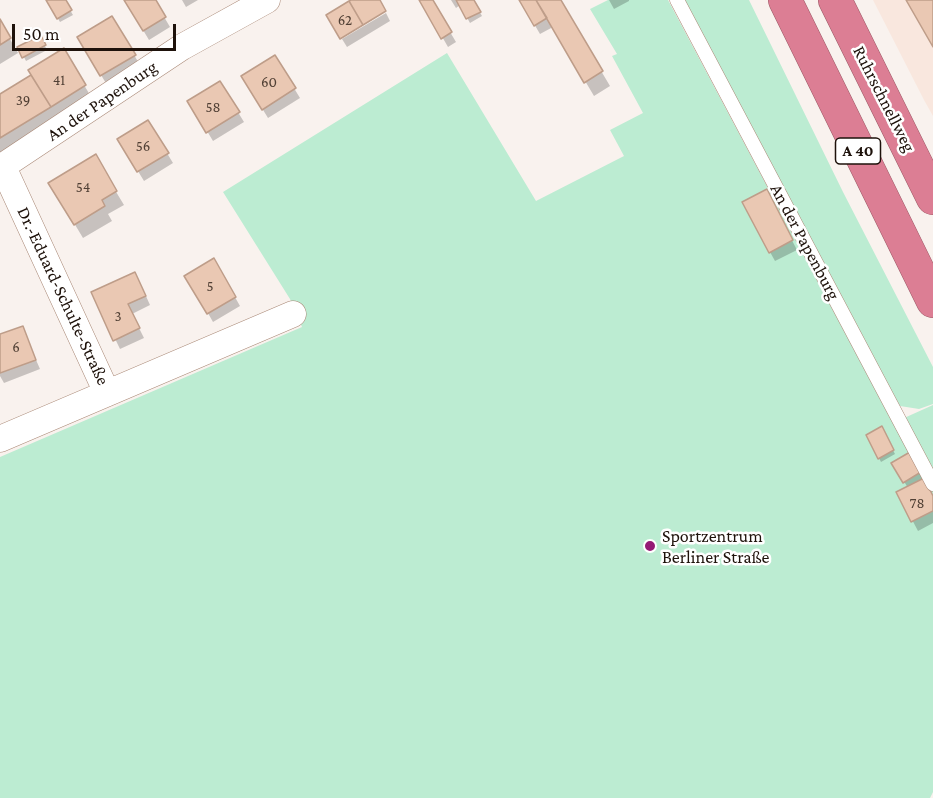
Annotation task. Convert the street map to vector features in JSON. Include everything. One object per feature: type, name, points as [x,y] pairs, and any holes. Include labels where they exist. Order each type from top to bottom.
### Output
[{"type":"highway","name":"A 40","points":[[785,0],[933,301]]},
{"type":"highway","name":"Ruhrschnellweg","points":[[835,0],[933,198]]},
{"type":"street","name":"An der Papenburg","points":[[2,167],[182,47],[267,0]]},
{"type":"street","name":"Dr.-Eduard-Schulte-Straße","points":[[2,167],[107,393]]},
{"type":"street","name":"Dr.-Eduard-Schulte-Straße","points":[[0,440],[293,314]]},
{"type":"lane","name":"An der Papenburg","points":[[677,0],[933,484]]},
{"type":"shaded area","points":[[873,0],[933,0],[933,116],[924,100]]},
{"type":"green space","points":[[608,0],[668,0],[893,423],[933,405],[933,792],[930,798],[0,798],[0,457],[302,327],[290,299],[223,192],[447,53],[536,201],[624,156],[610,130],[643,113],[612,56],[617,54],[590,9]]},
{"type":"green space","points":[[680,0],[749,0],[843,192],[933,367],[933,404],[919,409],[900,406],[860,343]]},
{"type":"building","points":[[46,0],[66,0],[72,10],[57,19]]},
{"type":"building","points":[[124,0],[156,0],[166,17],[143,31]]},
{"type":"building","points":[[380,0],[386,11],[363,25],[349,1]]},
{"type":"building","points":[[419,0],[433,0],[452,32],[441,39]]},
{"type":"building","points":[[456,0],[474,0],[481,12],[466,19]]},
{"type":"building","points":[[519,0],[536,0],[547,18],[534,26]]},
{"type":"building","points":[[536,0],[561,0],[603,71],[584,83]]},
{"type":"building","points":[[906,0],[933,0],[933,47]]},
{"type":"building","points":[[349,1],[363,25],[340,39],[326,15]]},
{"type":"building","points":[[112,16],[136,55],[100,76],[77,37]]},
{"type":"building","points":[[0,19],[11,38],[0,45]]},
{"type":"building","points":[[41,35],[46,45],[22,58],[17,47]]},
{"type":"building","points":[[64,48],[86,85],[51,107],[28,70]]},
{"type":"building","points":[[275,55],[296,88],[262,110],[241,76]]},
{"type":"building","points":[[31,75],[51,107],[0,138],[0,94]]},
{"type":"building","points":[[220,81],[240,112],[206,133],[187,101]]},
{"type":"building","points":[[148,120],[169,153],[137,172],[117,139]]},
{"type":"building","points":[[96,154],[117,191],[102,200],[105,206],[74,225],[48,183]]},
{"type":"building","points":[[767,189],[793,240],[769,253],[742,202]]},
{"type":"building","points":[[214,258],[236,297],[207,314],[184,276]]},
{"type":"building","points":[[135,272],[146,296],[128,304],[140,328],[113,341],[91,292]]},
{"type":"building","points":[[23,326],[36,360],[0,373],[0,334]]},
{"type":"building","points":[[882,426],[894,450],[878,459],[866,435]]},
{"type":"building","points":[[910,452],[921,472],[903,483],[891,463]]},
{"type":"building","points":[[924,478],[933,496],[933,511],[911,522],[896,492]]},
{"type":"place","name":"Sportzentrum Berliner Straße","points":[[650,546]]}]
